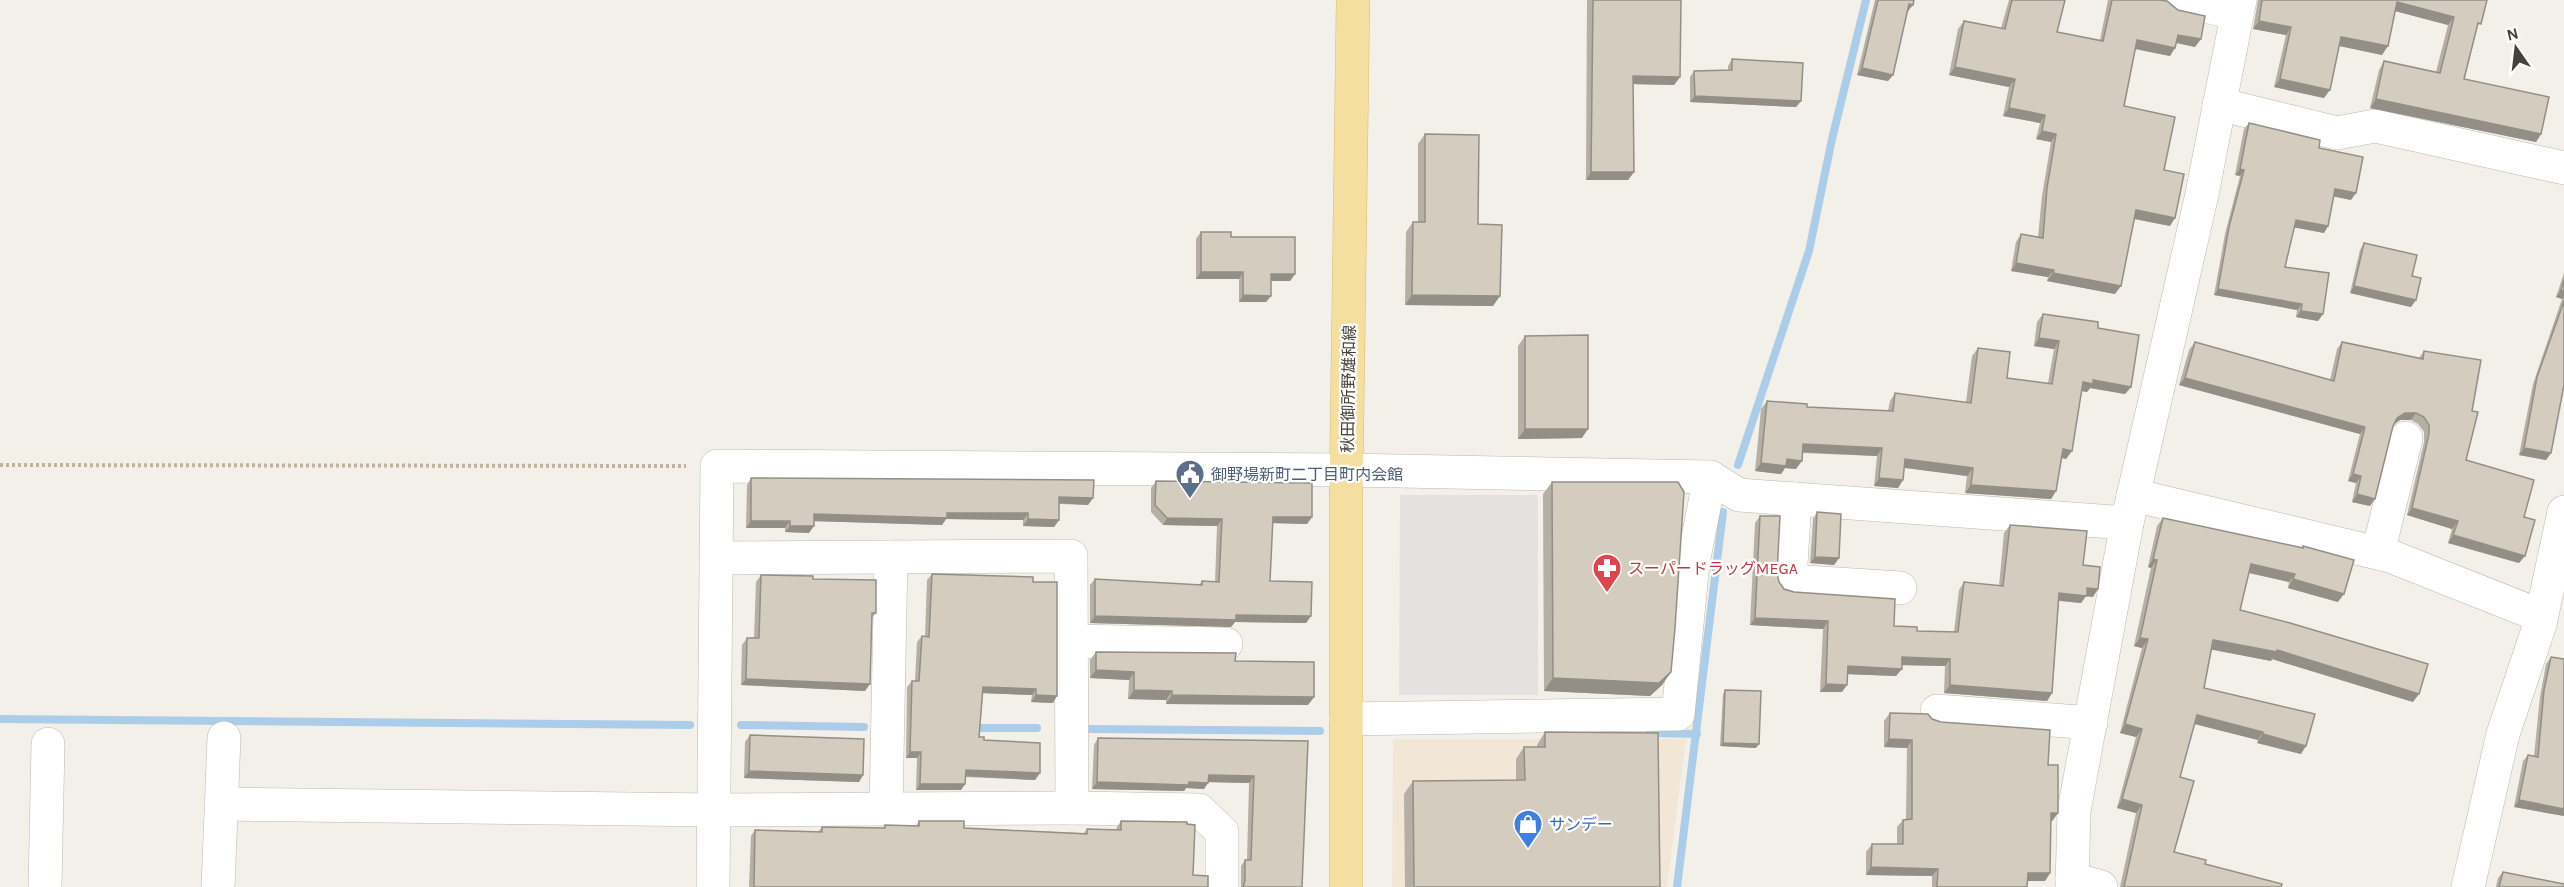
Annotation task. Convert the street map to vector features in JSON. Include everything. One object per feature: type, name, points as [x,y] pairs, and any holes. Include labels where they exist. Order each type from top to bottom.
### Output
[{"type":"main road","name":"秋田御所野雄和線","points":[[1346,887],[1347,470],[1353,0]]},
{"type":"street","points":[[2082,884],[2074,811],[2130,509],[2202,194],[2238,6],[2177,0]]},
{"type":"street","points":[[2219,105],[2337,133],[2375,126],[2564,168]]},
{"type":"street","points":[[2378,553],[2406,438]]},
{"type":"street","points":[[713,887],[717,466],[1347,470],[1710,477],[1739,495],[1795,499],[2130,509],[2378,553],[2548,622]]},
{"type":"street","points":[[1346,719],[1678,714],[1693,563],[1710,477]]},
{"type":"street","points":[[1795,499],[1790,581],[1900,588]]},
{"type":"street","points":[[2468,887],[2503,734],[2548,622],[2564,512]]},
{"type":"street","points":[[717,558],[1071,556],[1072,808]]},
{"type":"street","points":[[886,809],[891,557]]},
{"type":"street","points":[[1071,641],[1227,644]]},
{"type":"street","points":[[1937,711],[2091,723]]},
{"type":"street","points":[[218,887],[224,738]]},
{"type":"street","points":[[45,887],[48,744]]},
{"type":"street","points":[[221,804],[714,810],[1072,808],[1199,810],[1222,832],[1222,887]]},
{"type":"path","points":[[0,465],[717,466]]},
{"type":"shaded area","points":[[1400,495],[1538,495],[1538,695],[1399,695]]},
{"type":"shaded area","points":[[1393,739],[1686,739],[1667,887],[1392,887]]},
{"type":"building","points":[[1593,0],[1681,0],[1680,77],[1633,76],[1634,172],[1591,172]]},
{"type":"building","points":[[1878,0],[1914,0],[1913,5],[1909,4],[1893,75],[1862,68]]},
{"type":"building","points":[[2012,0],[2065,0],[2057,32],[2103,41],[2112,0],[2167,1],[2178,10],[2205,16],[2201,39],[2178,35],[2175,48],[2137,40],[2124,106],[2175,117],[2164,170],[2184,174],[2175,218],[2136,210],[2121,286],[2053,273],[2054,270],[2016,263],[2021,234],[2043,238],[2047,188],[2056,134],[2042,131],[2045,115],[2009,108],[2015,79],[1955,67],[1964,21],[2005,29]]},
{"type":"building","points":[[2262,0],[2487,0],[2481,24],[2478,23],[2464,79],[2549,97],[2541,134],[2376,99],[2384,61],[2440,73],[2454,17],[2397,2],[2388,46],[2341,37],[2330,90],[2280,79],[2291,27],[2259,21]]},
{"type":"building","points":[[1732,59],[1803,63],[1801,101],[1695,96],[1694,71],[1732,70]]},
{"type":"building","points":[[2249,123],[2320,140],[2319,148],[2363,157],[2356,193],[2335,189],[2328,226],[2296,220],[2285,267],[2329,273],[2323,314],[2301,311],[2302,304],[2218,289],[2229,227],[2244,170],[2240,169]]},
{"type":"building","points":[[1425,134],[1479,135],[1478,224],[1502,225],[1500,296],[1412,295],[1413,222],[1425,222]]},
{"type":"building","points":[[1201,232],[1231,232],[1231,237],[1295,237],[1295,274],[1271,274],[1271,296],[1243,295],[1243,272],[1201,272]]},
{"type":"building","points":[[2364,243],[2417,255],[2412,276],[2421,278],[2416,300],[2354,286]]},
{"type":"building","points":[[2564,301],[2564,385],[2551,453],[2524,448],[2537,377]]},
{"type":"building","points":[[2043,314],[2098,322],[2098,328],[2139,335],[2131,387],[2093,380],[2093,384],[2083,382],[2072,451],[2063,449],[2056,491],[1971,485],[1973,468],[1905,459],[1903,480],[1879,478],[1882,448],[1803,444],[1802,461],[1787,459],[1786,466],[1761,463],[1767,401],[1807,404],[1807,407],[1893,411],[1895,393],[1971,403],[1978,348],[2010,352],[2007,378],[2052,384],[2059,341],[2039,338]]},
{"type":"building","points":[[1588,335],[1588,429],[1525,429],[1525,336]]},
{"type":"building","points":[[2195,342],[2334,381],[2342,342],[2423,359],[2424,351],[2481,360],[2472,411],[2478,412],[2466,460],[2534,480],[2524,517],[2535,520],[2525,556],[2453,535],[2458,521],[2412,508],[2429,434],[2429,425],[2424,417],[2416,413],[2405,413],[2397,418],[2375,499],[2357,494],[2361,476],[2353,474],[2365,427],[2185,378]]},
{"type":"building","points":[[751,478],[1094,480],[1093,498],[1059,497],[1059,520],[1028,519],[1028,513],[947,513],[947,518],[814,514],[814,526],[790,526],[790,521],[751,521]]},
{"type":"building","points":[[1156,481],[1312,483],[1312,517],[1273,517],[1270,581],[1312,582],[1311,616],[1236,615],[1236,620],[1095,616],[1095,579],[1202,585],[1202,581],[1219,582],[1222,519],[1167,518],[1155,505]]},
{"type":"building","name":"スーパードラッグMEGA","points":[[1552,482],[1678,482],[1684,492],[1671,672],[1659,683],[1553,678]]},
{"type":"building","points":[[1817,512],[1841,514],[1839,558],[1815,557]]},
{"type":"building","points":[[1760,516],[1780,516],[1777,573],[1784,589],[1794,592],[1895,599],[1894,626],[1917,627],[1917,631],[1958,632],[1964,582],[2003,586],[2010,525],[2087,531],[2083,565],[2100,567],[2098,589],[2087,588],[2087,596],[2059,593],[2052,693],[1950,685],[1950,659],[1902,657],[1902,669],[1848,666],[1847,685],[1826,684],[1828,621],[1755,618]]},
{"type":"building","points":[[2163,518],[2303,548],[2303,546],[2354,560],[2344,594],[2293,579],[2295,574],[2251,564],[2240,610],[2428,664],[2419,694],[2277,650],[2277,652],[2213,640],[2204,688],[2315,714],[2306,746],[2197,715],[2180,777],[2194,781],[2174,852],[2206,860],[2205,864],[2282,884],[2281,887],[2124,887],[2142,805],[2122,799],[2142,729],[2125,724],[2148,639],[2140,638],[2157,560],[2153,559]]},
{"type":"building","points":[[932,574],[1033,577],[1033,582],[1057,582],[1057,696],[1036,695],[1036,689],[983,687],[979,737],[984,737],[984,740],[1040,743],[1040,773],[966,770],[965,784],[920,784],[921,752],[910,752],[912,681],[919,681],[922,636],[929,637]]},
{"type":"building","points":[[761,575],[876,580],[876,613],[872,613],[870,684],[746,679],[747,638],[759,638]]},
{"type":"building","points":[[1096,652],[1236,653],[1235,661],[1314,662],[1314,697],[1172,695],[1172,691],[1134,690],[1134,672],[1096,670]]},
{"type":"building","points":[[2551,657],[2564,659],[2564,809],[2519,800],[2528,755],[2538,757],[2544,690]]},
{"type":"building","points":[[1725,690],[1761,691],[1759,744],[1723,743]]},
{"type":"building","points":[[1890,713],[1928,714],[1932,719],[1941,722],[2050,730],[2048,765],[2058,765],[2058,813],[2051,813],[2050,873],[2028,873],[2027,887],[1937,887],[1938,869],[1871,867],[1872,844],[1903,844],[1903,820],[1912,819],[1912,740],[1889,739]]},
{"type":"building","name":"サンデー","points":[[1545,732],[1658,733],[1660,887],[1414,887],[1413,781],[1525,780],[1524,747],[1545,747]]},
{"type":"building","points":[[750,735],[864,739],[863,775],[749,771]]},
{"type":"building","points":[[1098,738],[1308,741],[1302,887],[1243,887],[1245,860],[1251,860],[1254,776],[1209,775],[1208,783],[1189,782],[1188,785],[1097,782]]},
{"type":"building","points":[[919,821],[964,821],[964,828],[1087,834],[1087,829],[1121,830],[1121,821],[1187,822],[1187,824],[1195,825],[1193,875],[1208,876],[1208,887],[754,887],[755,830],[822,832],[822,827],[919,826]]},
{"type":"building","points":[[2503,872],[2564,884],[2564,887],[2499,887]]},
{"type":"waterway","points":[[1738,465],[1809,251],[1832,139],[1866,0]]},
{"type":"waterway","points":[[1677,887],[1723,512]]},
{"type":"waterway","points":[[0,719],[690,725]]},
{"type":"waterway","points":[[741,725],[864,727]]},
{"type":"waterway","points":[[969,728],[1037,728]]},
{"type":"waterway","points":[[1088,729],[1320,731]]},
{"type":"waterway","points":[[1650,733],[1697,734]]},
{"type":"place","name":"御野場新町二丁目町内会館","points":[[1190,500]]},
{"type":"place","name":"スーパードラッグMEGA","points":[[1607,594]]},
{"type":"place","name":"サンデー","points":[[1528,850]]}]
